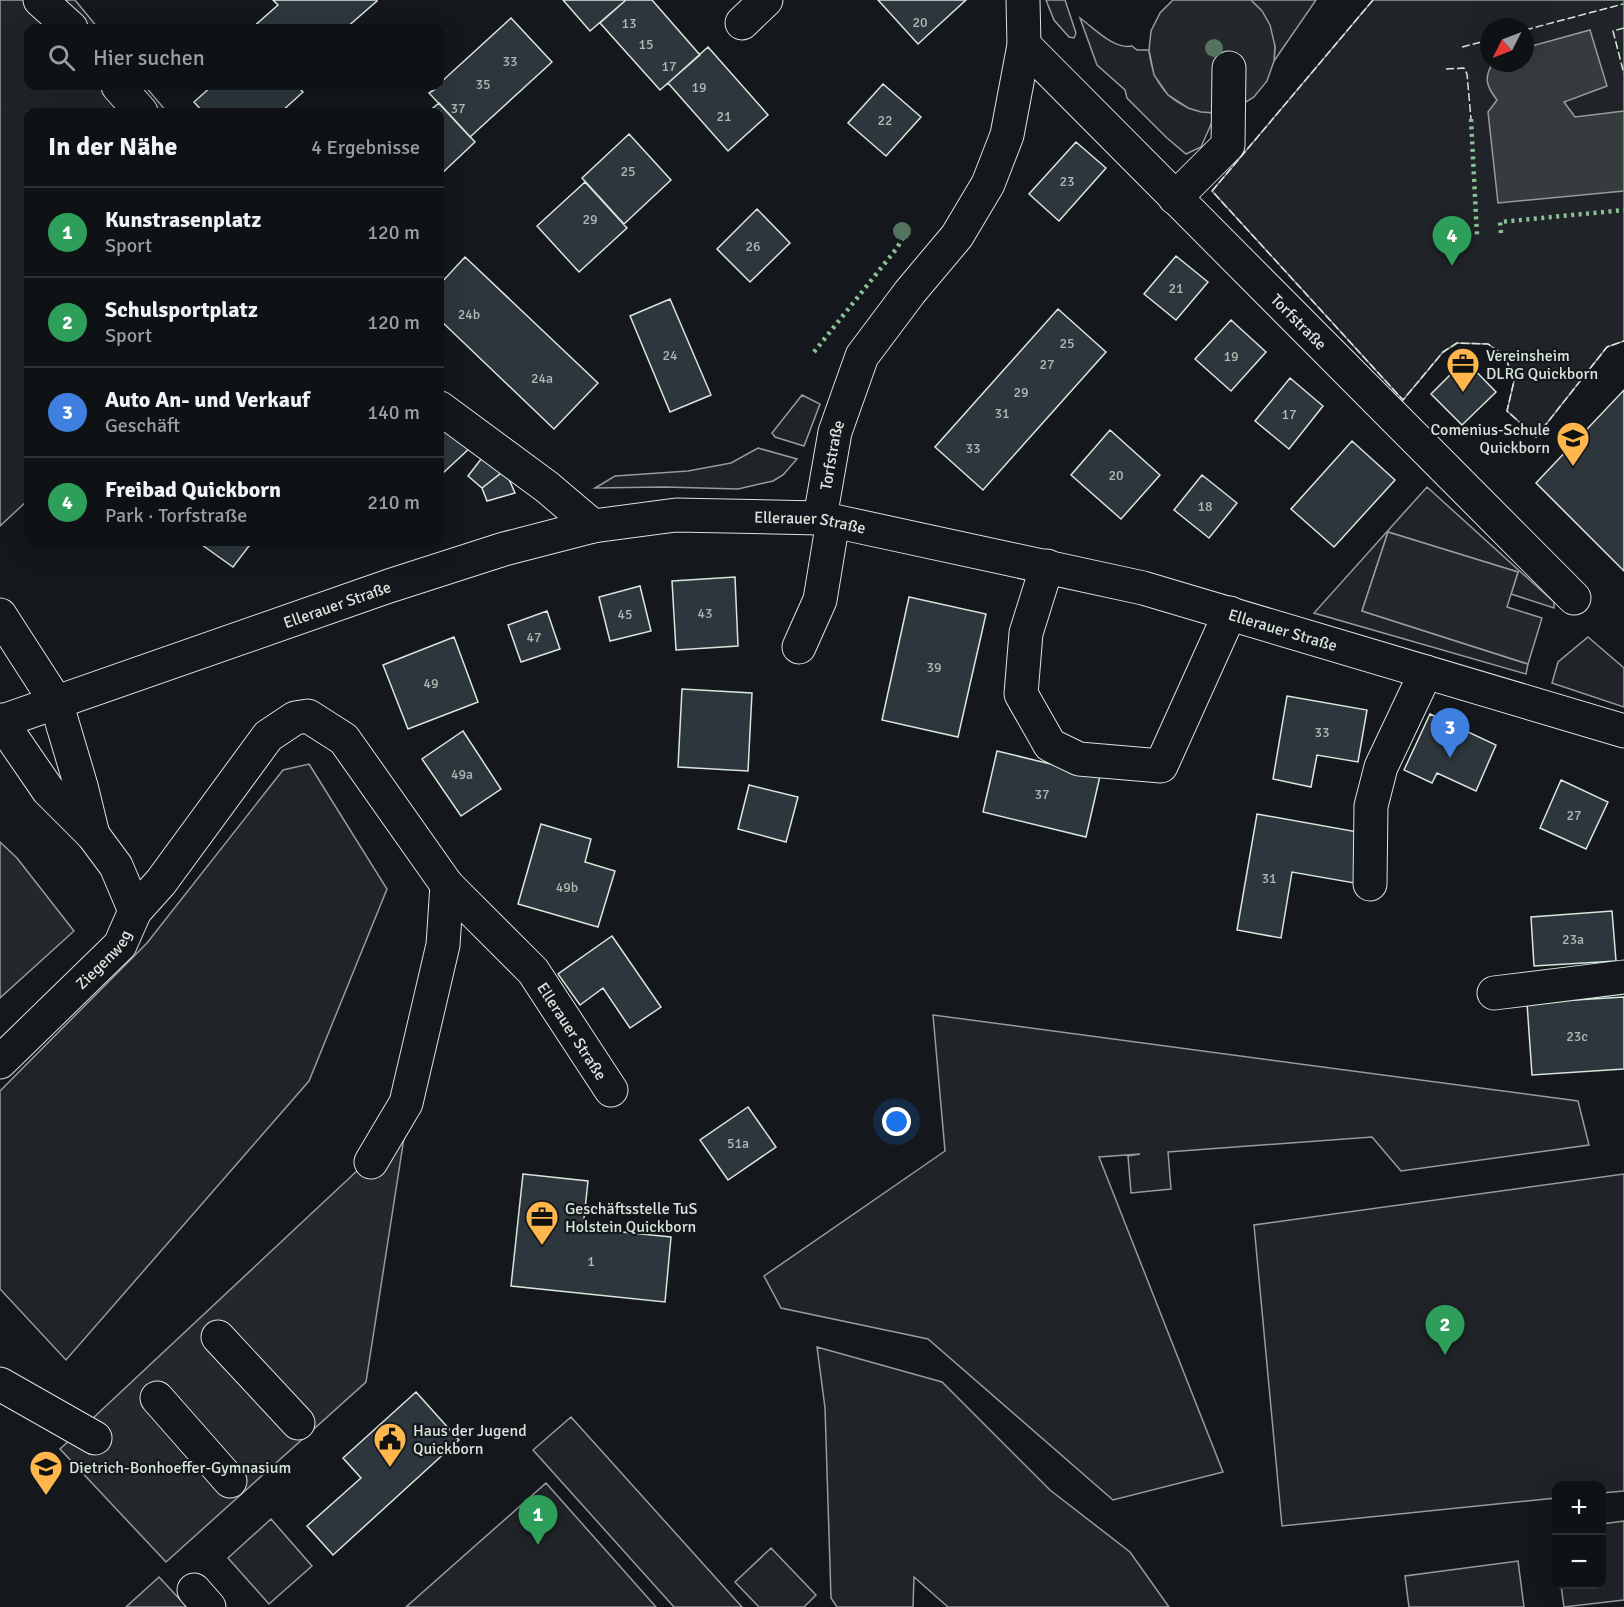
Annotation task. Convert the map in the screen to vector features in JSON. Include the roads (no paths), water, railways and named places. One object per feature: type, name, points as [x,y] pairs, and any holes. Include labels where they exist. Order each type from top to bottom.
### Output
[{"type":"street","points":[[40,0],[67,24]]},
{"type":"street","points":[[742,23],[766,0]]},
{"type":"street","name":"Torfstraße","points":[[799,647],[820,600],[835,432],[862,356],[910,292],[957,236],[988,184],[1007,135],[1024,45],[1023,0]]},
{"type":"street","name":"Torfstraße","points":[[1024,45],[1574,598]]},
{"type":"street","points":[[1175,198],[1228,145],[1229,68]]},
{"type":"street","points":[[122,90],[137,108]]},
{"type":"street","points":[[444,411],[547,487],[593,526]]},
{"type":"street","name":"Ellerauer Straße","points":[[0,721],[399,582],[504,549],[593,526],[676,515],[827,519],[1047,566],[1143,588],[1624,731]]},
{"type":"street","points":[[1047,566],[1026,633],[1021,694],[1050,745],[1079,759],[1161,766],[1230,613]]},
{"type":"street","name":"Ziegenweg","points":[[0,615],[56,702],[93,835]]},
{"type":"street","points":[[1370,884],[1371,806],[1381,767],[1426,672]]},
{"type":"street","name":"Ellerauer Straße","points":[[135,911],[161,882],[268,736],[295,718],[308,716],[344,739],[447,885],[533,971],[610,1090]]},
{"type":"street","name":"Ziegenweg","points":[[0,721],[48,790],[93,835],[116,866],[135,911],[120,945],[0,1062]]},
{"type":"street","points":[[371,1162],[406,1103],[443,945],[447,885]]},
{"type":"street","points":[[1494,993],[1624,977]]},
{"type":"street","points":[[218,1337],[298,1423]]},
{"type":"street","points":[[0,1384],[94,1438]]},
{"type":"street","points":[[157,1398],[230,1481]]},
{"type":"place","name":"Freibad Quickborn","points":[[1452,266]]},
{"type":"place","name":"Vereinsheim DLRG Quickborn","points":[[1463,393]]},
{"type":"place","name":"Comenius-Schule Quickborn","points":[[1573,467]]},
{"type":"place","name":"Auto An- und Verkauf","points":[[1450,758]]},
{"type":"place","name":"Geschäftsstelle TuS Holstein Quickborn","points":[[542,1246]]},
{"type":"place","name":"Schulsportplatz","points":[[1445,1355]]},
{"type":"place","name":"Haus der Jugend Quickborn","points":[[390,1468]]},
{"type":"place","name":"Dietrich-Bonhoeffer-Gymnasium","points":[[46,1496]]},
{"type":"place","name":"Kunstrasenplatz","points":[[538,1545]]}]
